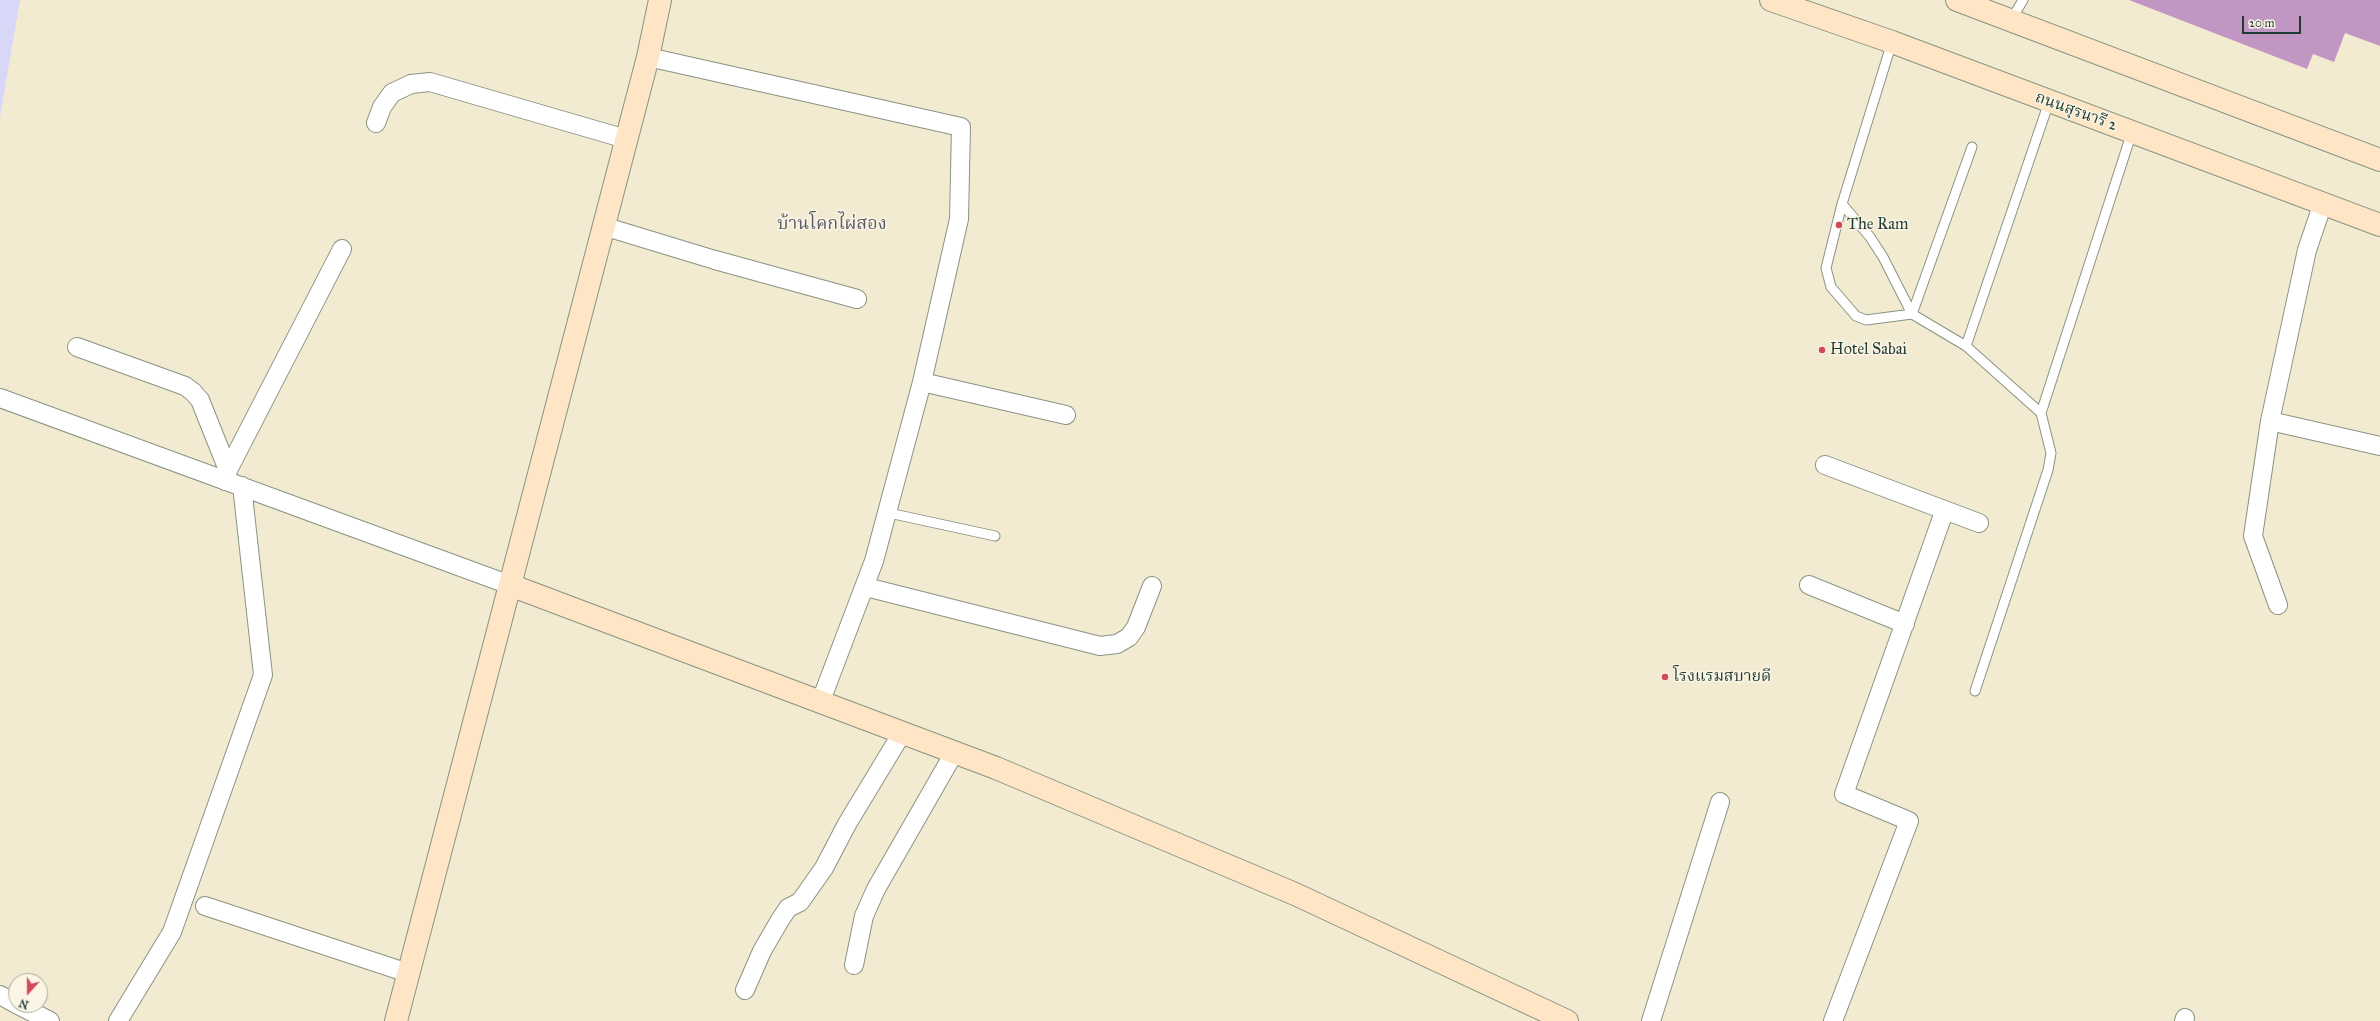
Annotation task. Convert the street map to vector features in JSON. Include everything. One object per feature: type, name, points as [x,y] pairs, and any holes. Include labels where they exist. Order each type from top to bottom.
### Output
[{"type":"street","points":[[396,1021],[648,57],[660,0]]},
{"type":"street","points":[[1778,2],[1804,4],[1813,0]]},
{"type":"street","points":[[1957,0],[2380,160]]},
{"type":"street","name":"ถนนสุรนารี 2","points":[[1778,2],[1892,42],[2380,225]]},
{"type":"street","points":[[648,57],[960,127],[959,219],[922,382],[889,513],[866,587],[820,703]]},
{"type":"street","points":[[376,123],[382,107],[392,93],[411,84],[430,82],[626,139]]},
{"type":"street","points":[[2278,605],[2253,536],[2270,421],[2307,250],[2323,203]]},
{"type":"street","points":[[603,226],[715,260],[857,299]]},
{"type":"street","points":[[231,479],[342,249]]},
{"type":"street","points":[[77,347],[185,386],[200,400],[231,479],[263,675],[172,932],[118,1021]]},
{"type":"street","points":[[922,382],[1066,415]]},
{"type":"street","points":[[0,398],[231,479],[954,753],[1295,894],[1567,1021]]},
{"type":"street","points":[[2270,421],[2380,446]]},
{"type":"street","points":[[1825,465],[1944,512],[1979,523]]},
{"type":"street","points":[[1833,1021],[1908,821],[1844,794],[1906,624],[1944,512]]},
{"type":"street","points":[[1809,585],[1906,624]]},
{"type":"street","points":[[866,587],[1100,646],[1117,644],[1129,637],[1136,627],[1152,586]]},
{"type":"street","points":[[745,990],[762,951],[780,920],[788,908],[800,902],[824,868],[847,824],[902,733]]},
{"type":"street","points":[[854,965],[864,916],[876,889],[954,753]]},
{"type":"street","points":[[1651,1021],[1720,802]]},
{"type":"street","points":[[205,906],[408,973]]},
{"type":"street","points":[[34,1013],[50,1021]]},
{"type":"lane","points":[[2011,20],[2023,0]]},
{"type":"lane","points":[[1892,42],[1842,204],[1826,268],[1831,288],[1856,316],[1866,320],[1912,314]]},
{"type":"lane","points":[[1966,346],[2049,102]]},
{"type":"lane","points":[[1975,691],[2048,470],[2051,453],[2041,413],[2132,132]]},
{"type":"lane","points":[[1912,314],[1972,147]]},
{"type":"lane","points":[[1842,204],[1870,237],[1883,257],[1912,314],[1966,346],[2041,413]]},
{"type":"lane","points":[[889,513],[995,536]]},
{"type":"shaded area","points":[[0,0],[20,0],[0,117]]},
{"type":"building","points":[[2129,0],[2380,0],[2380,46],[2345,33],[2334,62],[2313,54],[2307,69]]},
{"type":"place","name":"The Ram","points":[[1839,225]]},
{"type":"place","name":"Hotel Sabai","points":[[1822,350]]},
{"type":"place","name":"โรงแรมสบายดี","points":[[1665,677]]},
{"type":"district","name":"บ้านโคกไผ่สอง","points":[[832,225]]}]
